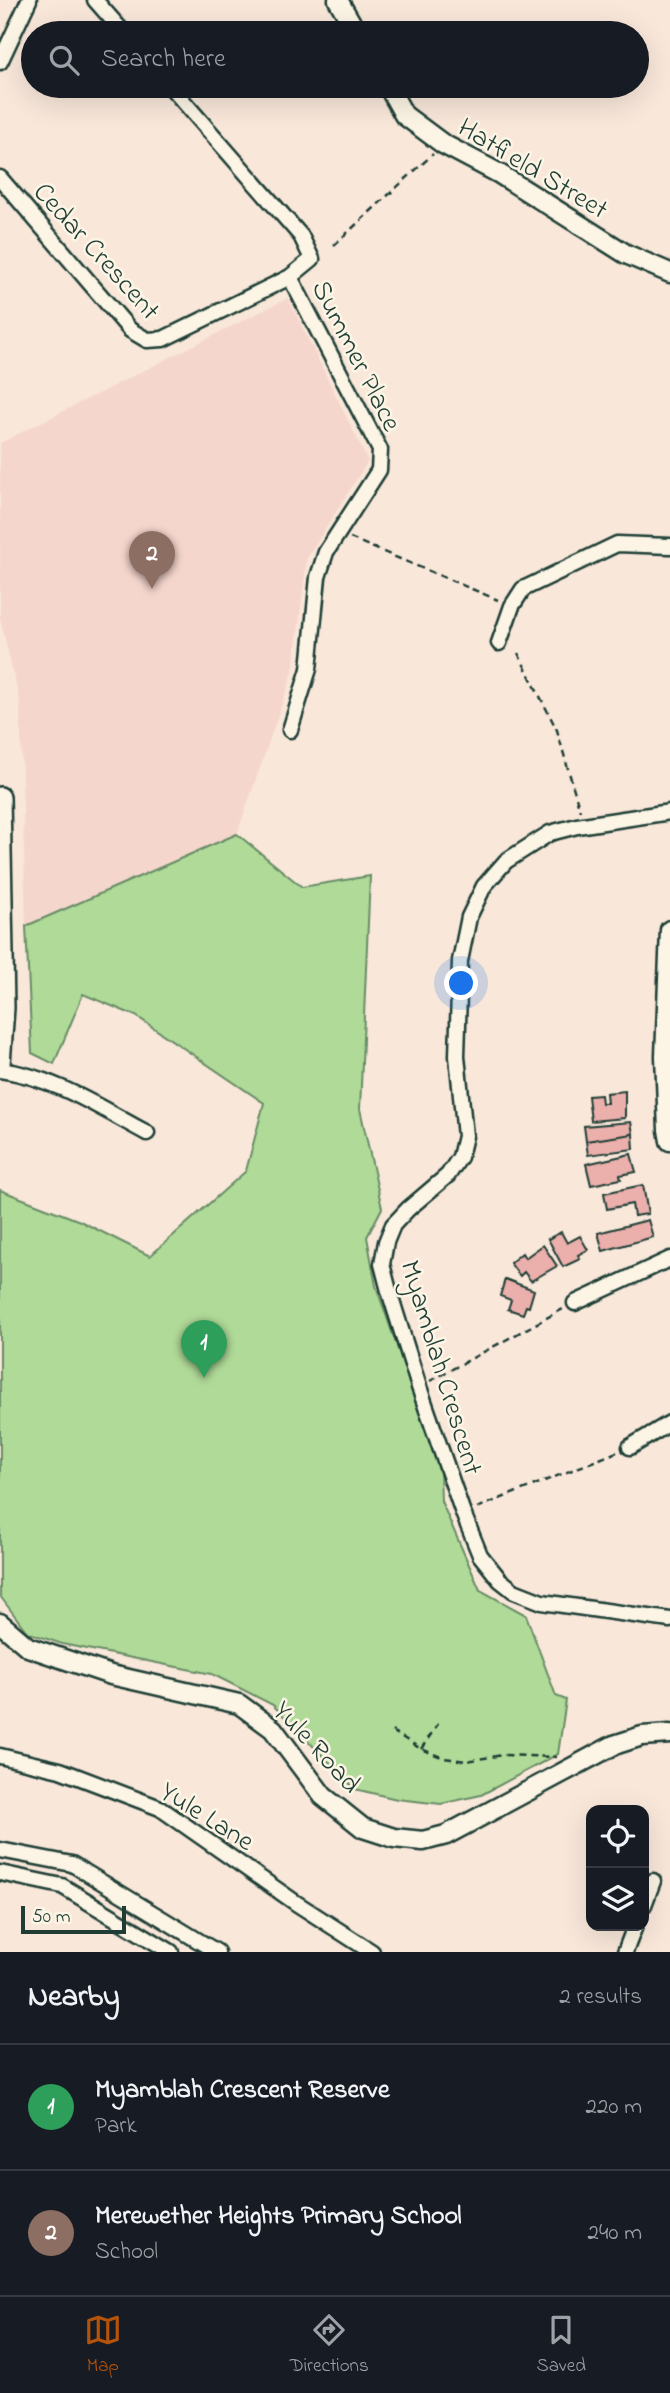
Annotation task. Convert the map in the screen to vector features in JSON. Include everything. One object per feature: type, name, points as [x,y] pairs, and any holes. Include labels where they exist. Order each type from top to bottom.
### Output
[{"type":"main road","points":[[0,797],[4,1008],[0,1064]]},
{"type":"street","points":[[0,62],[29,0]]},
{"type":"street","points":[[95,0],[113,21]]},
{"type":"street","points":[[338,0],[350,21]]},
{"type":"street","name":"Cedar Crescent","points":[[0,178],[130,330],[147,340],[163,339],[290,277],[312,258],[301,236],[180,98]]},
{"type":"street","name":"Hatfield Street","points":[[395,98],[404,115],[443,144],[498,173],[625,254],[670,272]]},
{"type":"street","name":"Summer Place","points":[[290,277],[380,450],[379,470],[326,552],[318,577],[309,669],[290,730]]},
{"type":"street","points":[[499,643],[512,606],[523,589],[617,544],[670,545]]},
{"type":"street","name":"Myamblah Crescent","points":[[670,812],[550,832],[506,861],[484,886],[469,917],[460,961],[457,1056],[465,1136],[460,1157],[448,1175],[393,1225],[386,1242],[383,1264],[419,1387],[463,1513],[480,1555],[500,1580],[514,1591],[542,1602],[670,1620]]},
{"type":"street","points":[[670,930],[665,1056],[670,1141]]},
{"type":"street","points":[[0,1070],[26,1073],[63,1088],[147,1133]]},
{"type":"street","points":[[575,1303],[670,1259]]},
{"type":"street","points":[[630,1447],[670,1423]]},
{"type":"street","name":"Yule Road","points":[[0,1623],[28,1647],[111,1675],[239,1704],[272,1729],[323,1796],[363,1828],[394,1838],[423,1841],[446,1835],[614,1745],[642,1735],[670,1734]]},
{"type":"street","name":"Yule Lane","points":[[0,1756],[60,1770],[160,1808],[296,1903],[372,1952]]},
{"type":"street","points":[[0,1850],[72,1864],[217,1952]]},
{"type":"street","points":[[0,1873],[62,1886],[171,1952]]},
{"type":"street","points":[[649,1892],[653,1881]]},
{"type":"street","points":[[625,1952],[633,1931]]},
{"type":"path","points":[[334,245],[443,144]]},
{"type":"path","points":[[349,537],[498,600]]},
{"type":"path","points":[[518,653],[556,730],[580,811]]},
{"type":"path","points":[[419,1387],[575,1303]]},
{"type":"path","points":[[463,1513],[630,1447]]},
{"type":"path","points":[[421,1749],[438,1724]]},
{"type":"path","points":[[392,1731],[421,1749],[444,1758],[466,1761],[503,1755],[557,1757]]},
{"type":"shaded area","points":[[288,298],[368,461],[307,558],[293,672],[237,834],[26,926],[20,701],[0,619],[0,443]]},
{"type":"green space","points":[[237,834],[302,887],[370,876],[360,1109],[382,1208],[367,1237],[376,1286],[440,1470],[441,1501],[480,1590],[526,1615],[556,1696],[566,1700],[558,1754],[481,1795],[441,1804],[397,1799],[355,1789],[273,1705],[212,1674],[62,1644],[27,1632],[0,1596],[0,1190],[80,1221],[150,1256],[246,1171],[264,1103],[136,1016],[83,994],[54,1064],[32,1053],[26,926]]},
{"type":"building","points":[[625,1091],[625,1118],[591,1121],[588,1096],[601,1095],[602,1103],[607,1103],[606,1093]]},
{"type":"building","points":[[631,1122],[633,1134],[586,1141],[584,1126]]},
{"type":"building","points":[[633,1134],[634,1149],[588,1155],[586,1141]]},
{"type":"building","points":[[631,1154],[636,1172],[620,1175],[621,1179],[591,1185],[586,1164]]},
{"type":"building","points":[[643,1185],[648,1214],[634,1216],[632,1204],[607,1209],[604,1193]]},
{"type":"building","points":[[648,1220],[653,1237],[603,1251],[598,1233]]},
{"type":"building","points":[[561,1232],[567,1243],[580,1236],[588,1250],[578,1255],[580,1259],[563,1267],[548,1239]]},
{"type":"building","points":[[543,1245],[557,1266],[531,1281],[524,1272],[520,1276],[510,1263],[522,1253],[525,1258]]},
{"type":"building","points":[[505,1279],[534,1290],[529,1307],[526,1306],[523,1314],[508,1309],[511,1300],[500,1296]]},
{"type":"place","name":"Merewether Heights Primary School","points":[[152,589]]},
{"type":"place","name":"Myamblah Crescent Reserve","points":[[204,1378]]}]
